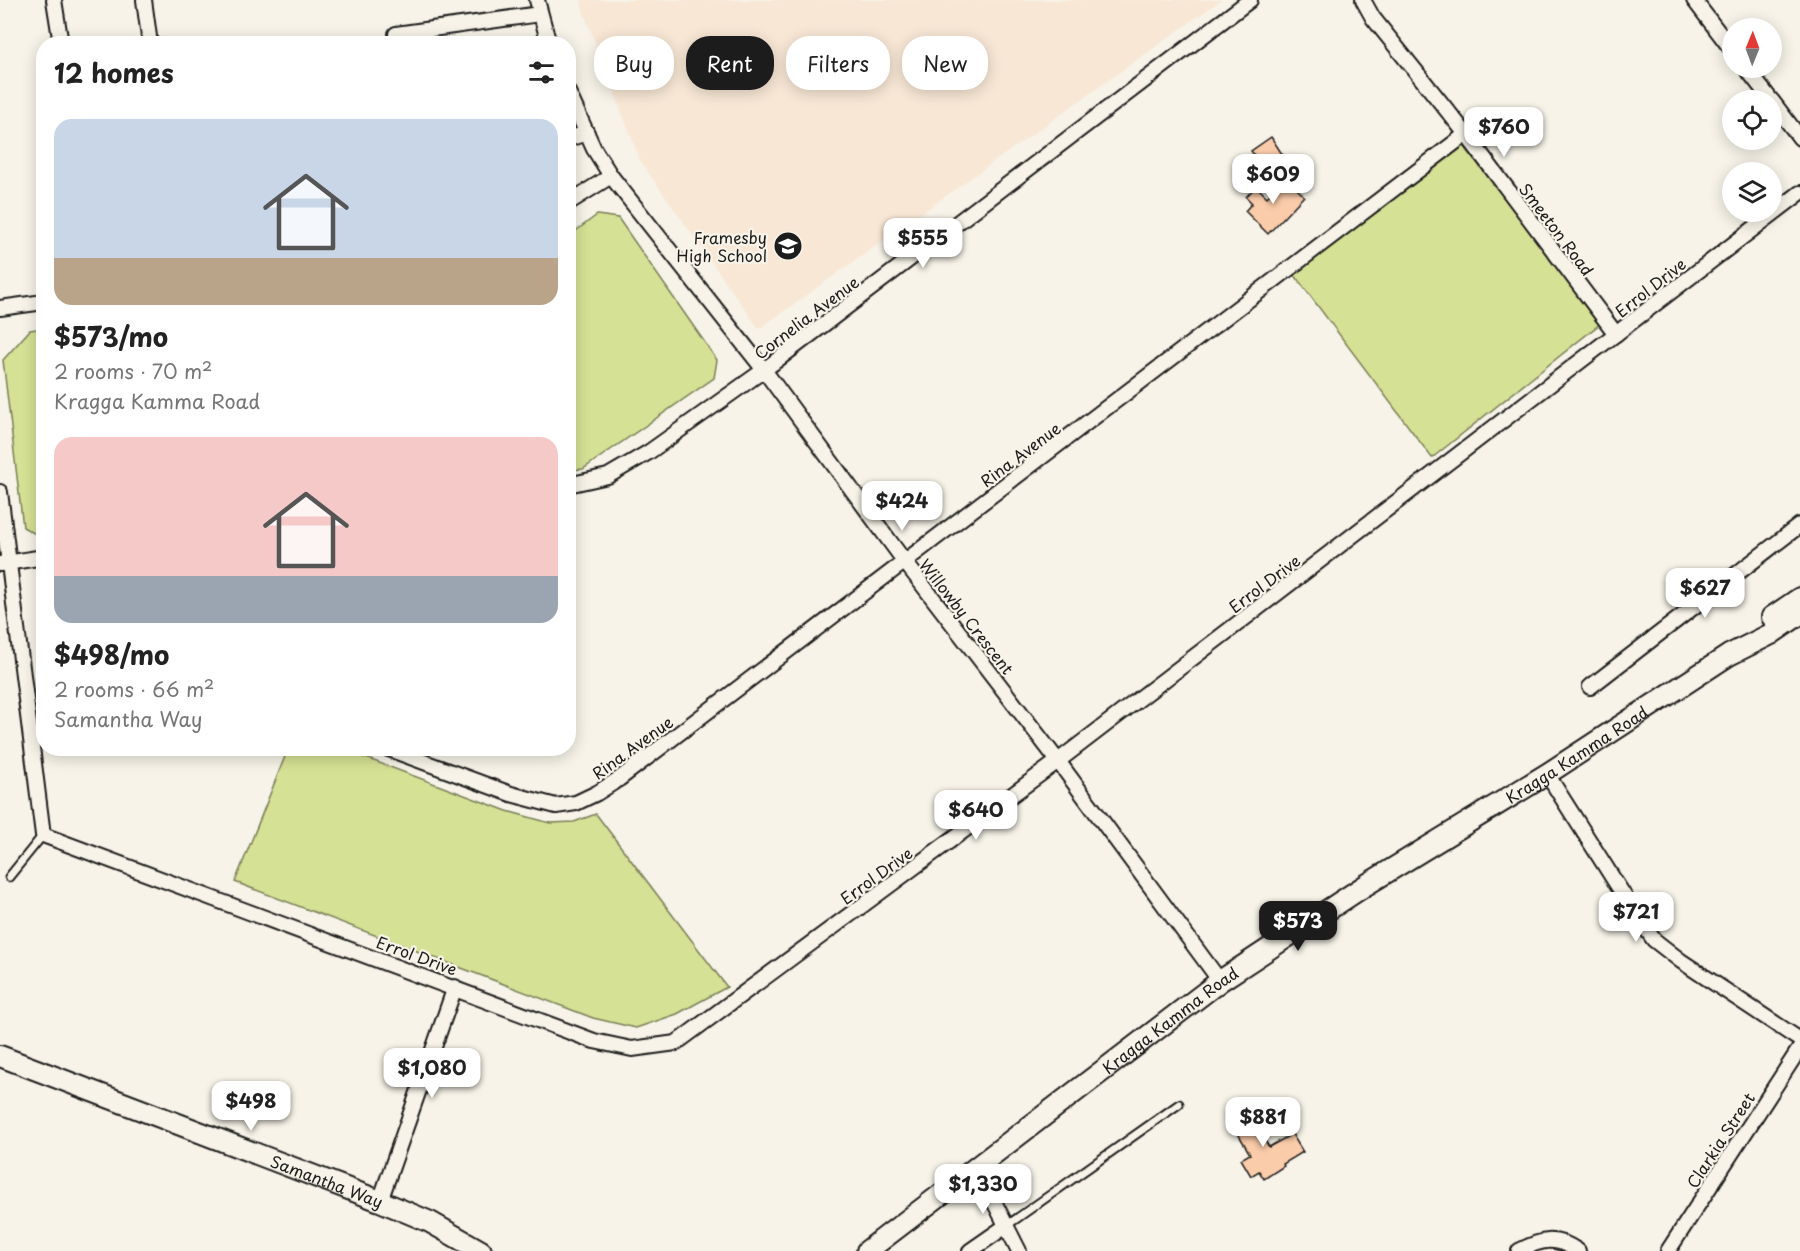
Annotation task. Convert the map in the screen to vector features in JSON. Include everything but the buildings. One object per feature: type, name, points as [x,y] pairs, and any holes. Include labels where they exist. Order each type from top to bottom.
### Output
[{"type":"main road","name":"Kragga Kamma Road","points":[[1729,655],[1763,624],[1800,598]]},
{"type":"main road","name":"Kragga Kamma Road","points":[[867,1251],[1220,981],[1366,885],[1547,774],[1729,655],[1771,633],[1800,614]]},
{"type":"main road","name":"Samantha Way","points":[[0,1056],[380,1201],[430,1222],[481,1251]]},
{"type":"street","points":[[54,0],[60,36]]},
{"type":"street","points":[[144,0],[149,36]]},
{"type":"street","name":"Cornelia Avenue","points":[[576,483],[608,476],[650,452],[764,370],[1250,0]]},
{"type":"street","name":"Smeeton Road","points":[[1363,0],[1373,18],[1466,134],[1616,334]]},
{"type":"street","points":[[1694,0],[1722,37]]},
{"type":"street","points":[[396,34],[538,7],[547,36]]},
{"type":"street","points":[[1754,78],[1763,90]]},
{"type":"street","name":"Willowby Crescent","points":[[576,109],[611,176],[764,370],[905,562],[1058,761],[1220,981]]},
{"type":"street","points":[[1782,115],[1800,138]]},
{"type":"street","points":[[576,136],[587,133]]},
{"type":"street","name":"Rina Avenue","points":[[408,756],[511,794],[556,806],[576,803],[597,793],[619,779],[1466,134]]},
{"type":"street","points":[[576,198],[611,176]]},
{"type":"street","name":"Errol Drive","points":[[43,835],[455,987],[594,1041],[632,1048],[676,1043],[1058,761],[1800,193]]},
{"type":"street","points":[[0,308],[36,303]]},
{"type":"street","points":[[0,492],[4,563],[43,835]]},
{"type":"street","points":[[1590,687],[1800,525]]},
{"type":"street","points":[[4,563],[36,558]]},
{"type":"street","points":[[1547,774],[1654,940],[1681,961],[1800,1040]]},
{"type":"street","points":[[380,1201],[455,987]]},
{"type":"street","name":"Clarkia Street","points":[[1668,1251],[1800,1048]]},
{"type":"street","points":[[976,1166],[1019,1251]]},
{"type":"street","points":[[970,1251],[1006,1227]]},
{"type":"street","points":[[1519,1251],[1536,1242],[1553,1240],[1578,1251]]},
{"type":"lane","points":[[9,877],[43,835]]},
{"type":"lane","points":[[1006,1227],[1179,1104]]},
{"type":"shaded area","name":"Framesby High School","points":[[581,0],[1221,0],[759,329],[641,162],[613,90],[674,90],[674,36],[594,36],[594,40]]},
{"type":"green space","points":[[1464,146],[1601,323],[1432,458],[1293,273]]},
{"type":"green space","points":[[597,215],[618,218],[717,360],[714,378],[583,469],[576,470],[576,231]]},
{"type":"green space","points":[[36,329],[36,534],[23,527],[3,360],[30,330]]},
{"type":"green space","points":[[285,756],[361,756],[507,811],[550,823],[574,822],[596,814],[727,987],[677,1014],[636,1028],[593,1018],[235,882]]},
{"type":"place","name":"Framesby High School","points":[[788,246]]}]
